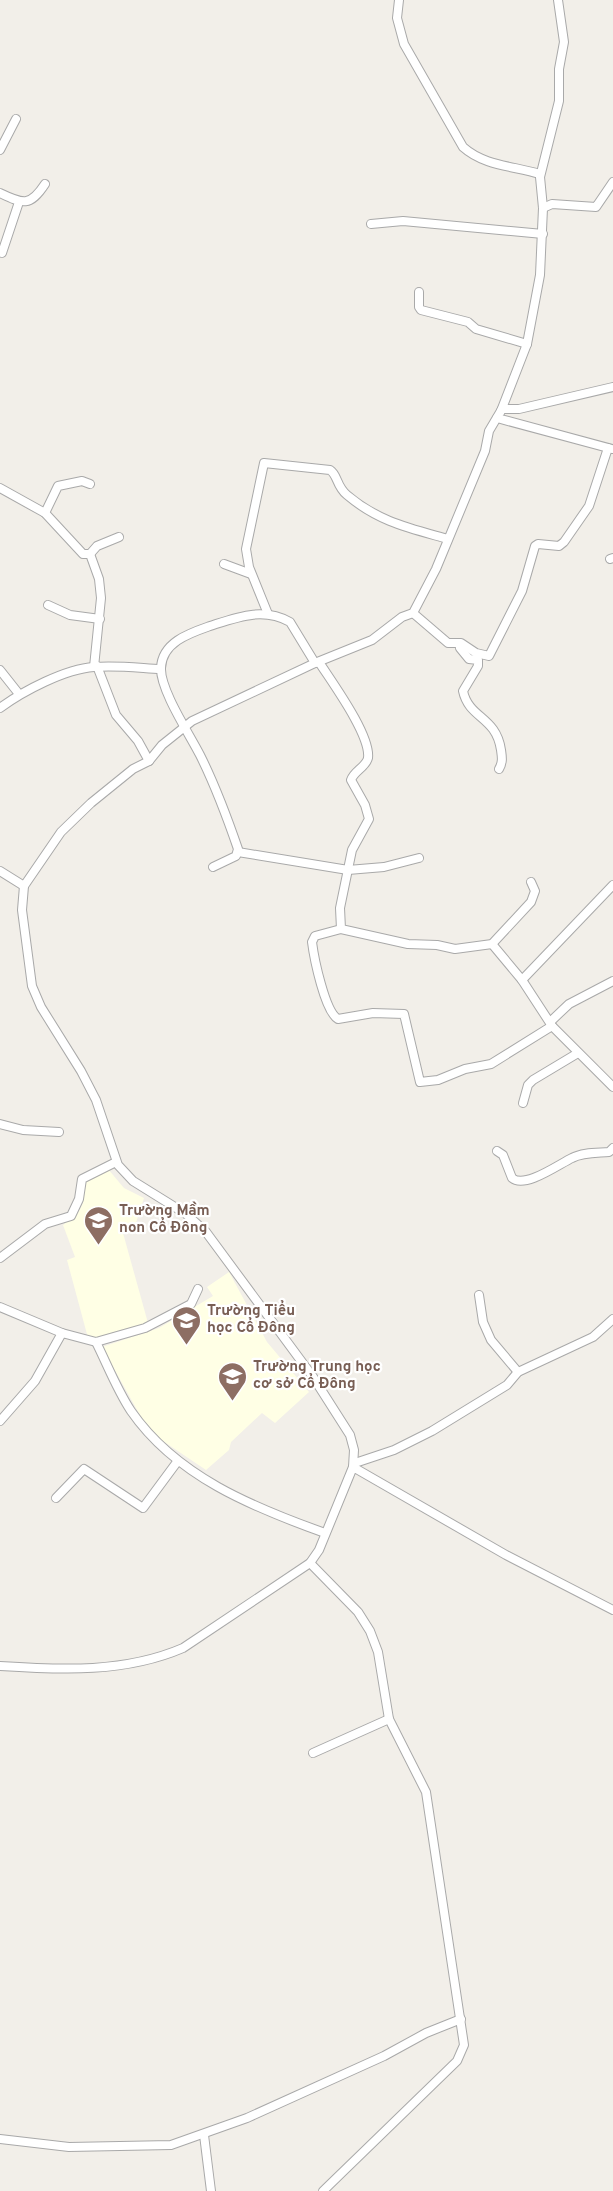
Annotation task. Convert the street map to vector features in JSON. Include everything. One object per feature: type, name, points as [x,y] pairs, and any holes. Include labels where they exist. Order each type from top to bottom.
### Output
[{"type":"street","points":[[399,0],[397,18],[404,44],[463,147],[486,161],[540,174]]},
{"type":"street","points":[[0,1666],[94,1668],[168,1654],[202,1637],[310,1563],[354,1465],[350,1435],[313,1377],[206,1232],[186,1214],[133,1181],[116,1162],[96,1100],[81,1071],[41,1007],[32,986],[22,910],[24,886],[61,832],[91,803],[133,769],[149,761],[162,745],[192,721],[317,662],[372,640],[402,617],[412,613],[436,569],[527,344],[540,275],[543,208],[540,174],[560,94],[559,69],[564,42],[558,0]]},
{"type":"street","points":[[0,150],[16,119]]},
{"type":"street","points":[[543,208],[552,204],[596,207],[613,182]]},
{"type":"street","points":[[0,193],[19,202],[35,199],[45,183]]},
{"type":"street","points":[[0,251],[2,253],[19,202]]},
{"type":"street","points":[[371,224],[403,221],[543,234]]},
{"type":"street","points":[[419,292],[418,307],[421,310],[468,322],[476,329],[527,344]]},
{"type":"street","points":[[499,415],[502,409],[519,409],[613,387]]},
{"type":"street","points":[[412,613],[448,643],[461,643],[476,653],[489,656],[522,591],[534,546],[538,544],[559,546],[589,506],[611,448],[499,415]]},
{"type":"street","points":[[268,614],[247,560],[248,533],[262,466],[265,462],[330,470],[334,473],[339,488],[375,516],[448,539]]},
{"type":"street","points":[[45,513],[58,486],[81,481],[90,484]]},
{"type":"street","points":[[0,488],[45,513],[83,554],[90,554],[98,546],[119,537]]},
{"type":"street","points":[[90,554],[99,579],[100,619],[96,667],[116,715],[138,741],[149,761]]},
{"type":"street","points":[[224,564],[251,574]]},
{"type":"street","points":[[48,605],[70,615],[100,619]]},
{"type":"street","points":[[238,852],[214,787],[199,753],[183,729],[160,669],[168,649],[185,635],[232,619],[258,613],[268,614],[290,622],[353,714],[368,754],[366,762],[351,780],[369,819],[352,848],[340,908],[341,929]]},
{"type":"street","points":[[456,644],[470,659],[478,660],[478,666],[463,691],[465,700],[471,708],[498,732],[502,763],[499,769]]},
{"type":"street","points":[[0,708],[19,694],[82,669],[96,667],[160,669]]},
{"type":"street","points":[[0,670],[19,694]]},
{"type":"street","points":[[238,852],[348,870],[384,867],[419,858]]},
{"type":"street","points":[[213,867],[236,856],[238,852]]},
{"type":"street","points":[[0,871],[24,886]]},
{"type":"street","points":[[531,882],[535,891],[531,902],[492,944],[454,949],[437,945],[408,944],[341,929],[312,939],[324,993],[333,1016],[338,1019],[373,1013],[404,1014],[420,1082],[438,1080],[465,1069],[491,1064],[551,1024],[569,1004],[613,981]]},
{"type":"street","points":[[522,980],[613,885]]},
{"type":"street","points":[[492,944],[522,980],[551,1024],[613,1087]]},
{"type":"street","points":[[523,1103],[528,1085],[533,1080],[578,1053]]},
{"type":"street","points":[[0,1124],[23,1130],[59,1132]]},
{"type":"street","points":[[497,1151],[503,1155],[512,1178],[523,1181],[557,1167],[573,1157],[609,1152],[613,1148]]},
{"type":"street","points":[[0,1258],[45,1224],[71,1216],[79,1199],[82,1179],[116,1162]]},
{"type":"street","points":[[0,1304],[63,1333],[96,1342],[164,1320],[191,1304],[198,1289]]},
{"type":"street","points":[[478,1295],[483,1322],[491,1340],[518,1372]]},
{"type":"street","points":[[354,1465],[432,1431],[507,1385],[518,1372],[593,1337],[613,1319]]},
{"type":"street","points":[[0,1421],[35,1381],[63,1333]]},
{"type":"street","points":[[96,1342],[130,1409],[177,1462],[188,1466],[232,1495],[325,1533]]},
{"type":"street","points":[[56,1498],[84,1469],[143,1508],[177,1462]]},
{"type":"street","points":[[354,1465],[506,1555],[613,1610]]},
{"type":"street","points":[[310,1563],[358,1612],[370,1631],[378,1652],[389,1719],[426,1792],[464,2045],[457,2061],[323,2191]]},
{"type":"street","points":[[313,1754],[389,1719]]},
{"type":"street","points":[[0,2139],[69,2147],[140,2148],[171,2145],[204,2135],[308,2091],[426,2033],[461,2019]]},
{"type":"street","points":[[204,2135],[211,2191]]},
{"type":"shaded area","name":"Trường Mầm non Cổ Đông","points":[[108,1169],[124,1188],[144,1198],[133,1232],[123,1233],[148,1323],[98,1338],[88,1338],[67,1260],[75,1257],[63,1225],[78,1213],[83,1203],[82,1183]]},
{"type":"shaded area","points":[[229,1272],[267,1342],[309,1392],[275,1423],[262,1413],[231,1442],[229,1450],[206,1470],[160,1439],[141,1417],[102,1347],[159,1328],[213,1296],[207,1287]]},
{"type":"place","name":"Trường Mầm non Cổ Đông","points":[[98,1246]]},
{"type":"place","name":"Trường Tiểu học Cổ Đông","points":[[186,1346]]},
{"type":"place","name":"Trường Trung học cơ sở Cổ Đông","points":[[232,1402]]}]
